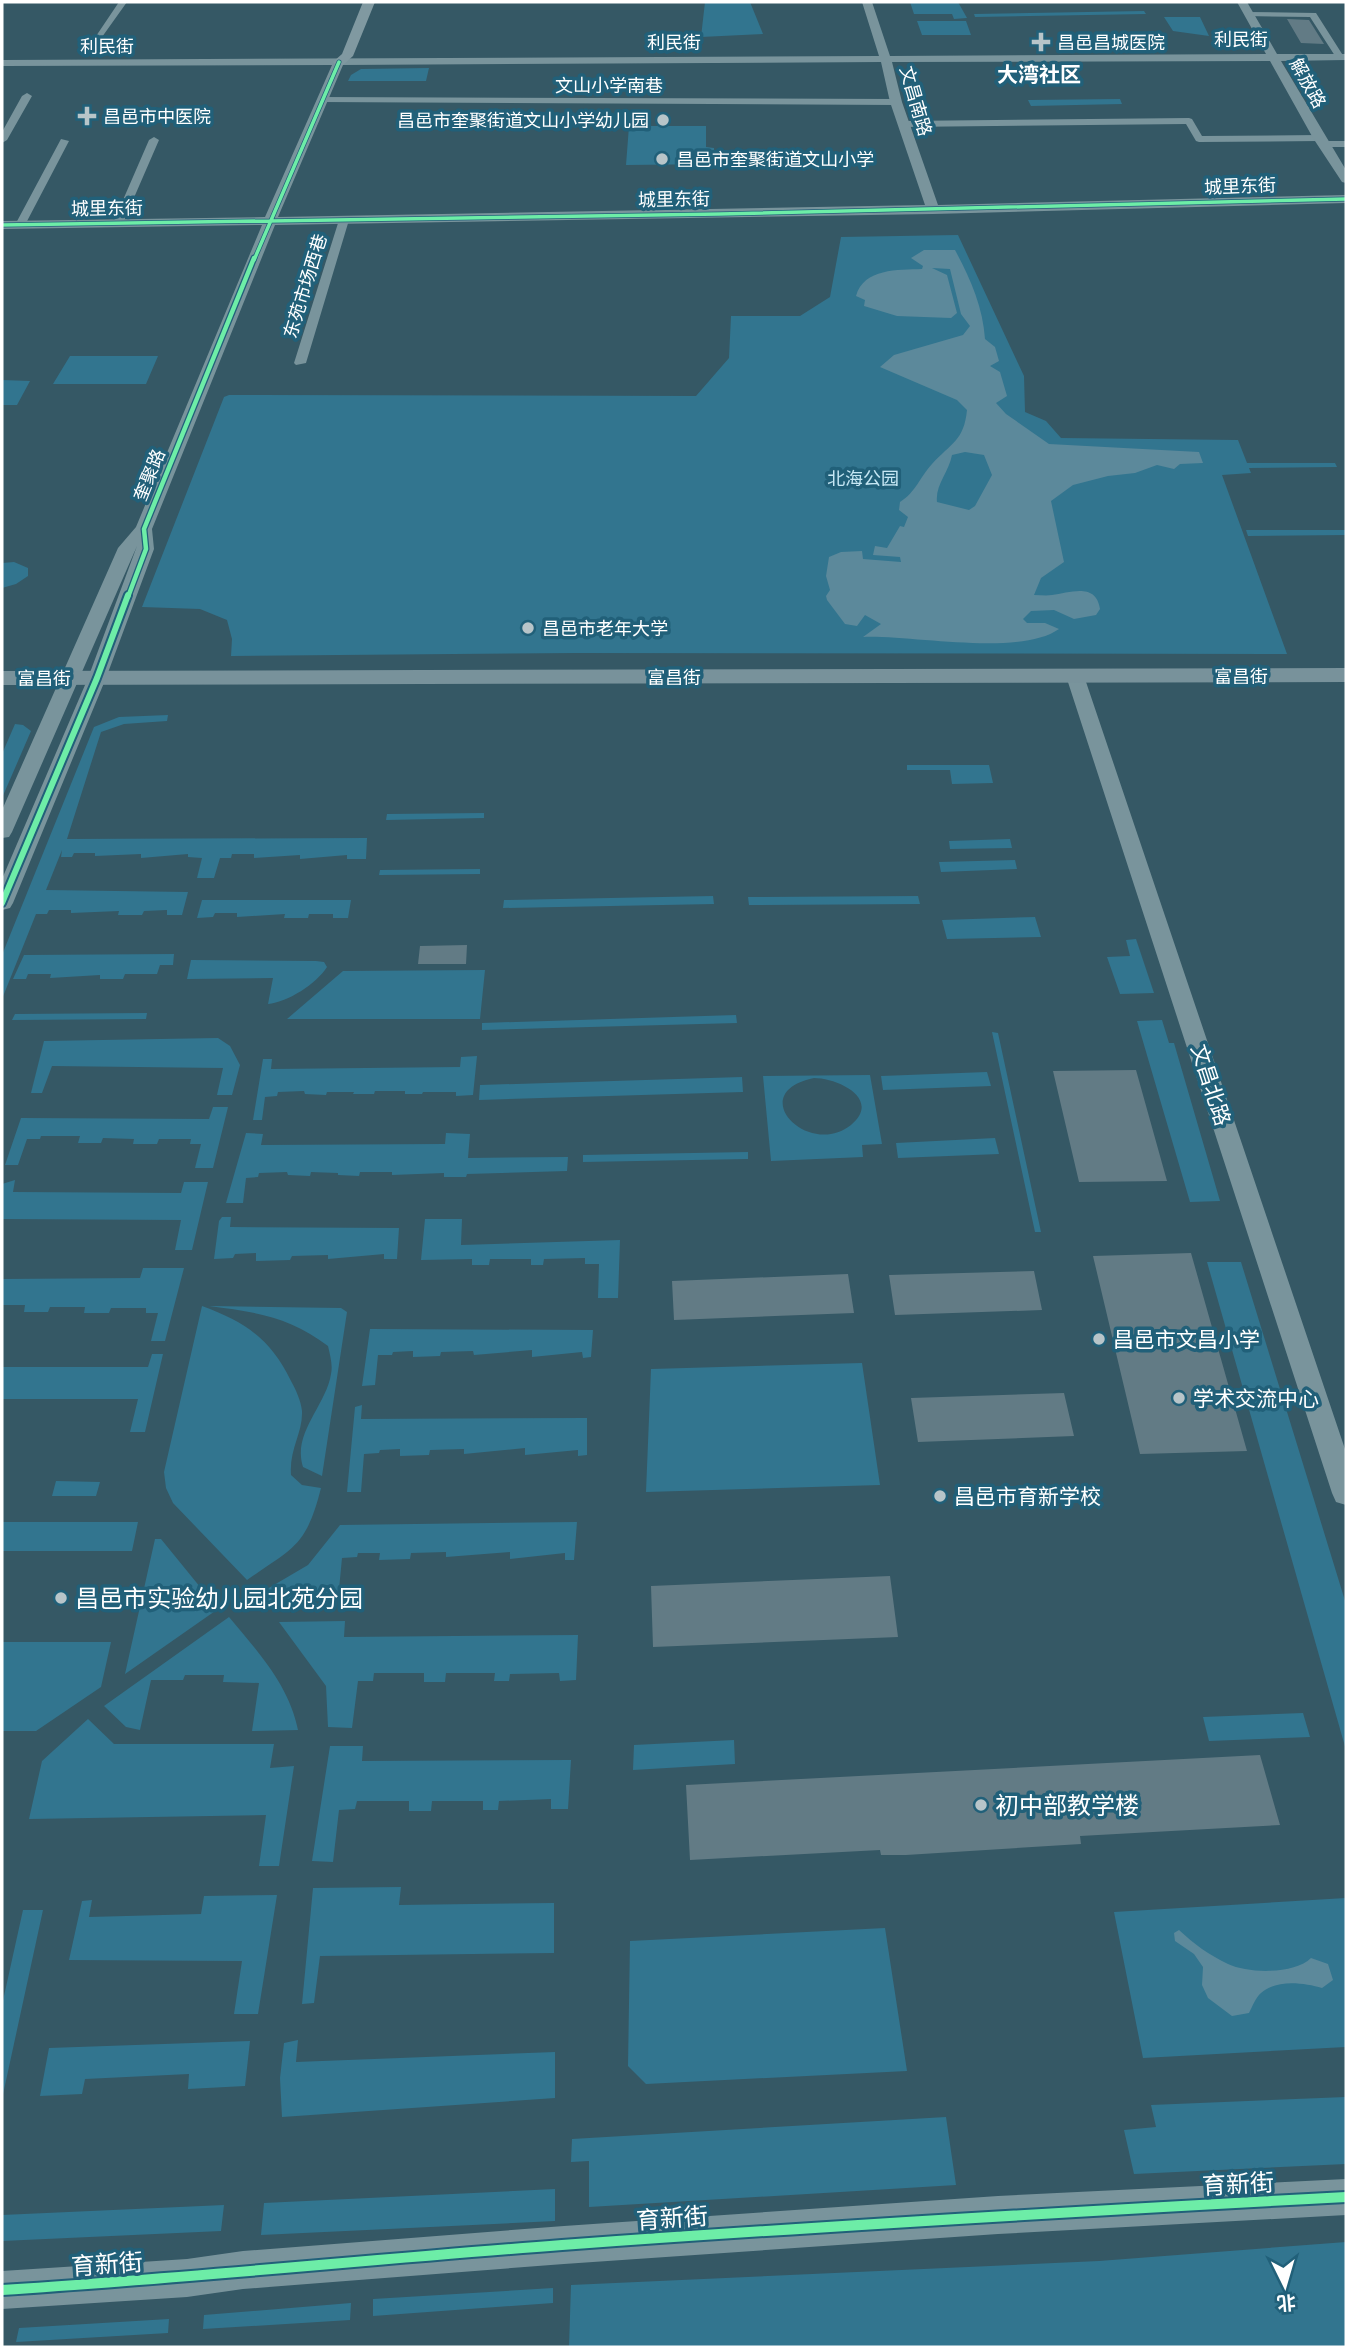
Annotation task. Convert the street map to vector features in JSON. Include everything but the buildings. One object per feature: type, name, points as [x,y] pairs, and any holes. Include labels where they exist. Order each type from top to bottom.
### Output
[{"type":"main road","name":"奎聚路","points":[[359,2],[338,56],[339,62],[347,57],[369,2]]},
{"type":"main road","name":"富昌街","points":[[2,678],[93,685],[1078,683],[1346,676]]},
{"type":"main road","name":"富昌街","points":[[1078,683],[1346,690]]},
{"type":"main road","name":"富昌街","points":[[2,692],[66,685]]},
{"type":"street","points":[[84,56],[123,2]]},
{"type":"street","name":"文昌南路","points":[[867,2],[886,58],[896,102],[933,210]]},
{"type":"street","name":"解放路","points":[[1242,2],[1346,180]]},
{"type":"street","points":[[1248,13],[1313,15],[1343,57]]},
{"type":"street","name":"利民街","points":[[2,64],[84,56],[339,62],[1343,57]]},
{"type":"street","name":"奎聚路","points":[[2,903],[93,685],[146,549],[144,529],[191,409],[339,62]]},
{"type":"street","points":[[2,140],[27,96]]},
{"type":"street","name":"文山小学南巷","points":[[321,99],[896,102]]},
{"type":"street","points":[[903,124],[1189,121],[1199,139],[1321,141],[1346,144]]},
{"type":"street","points":[[118,223],[154,140]]},
{"type":"street","points":[[20,225],[64,141]]},
{"type":"street","name":"城里东街","points":[[2,225],[933,210],[1346,199]]},
{"type":"street","name":"东苑市场西巷","points":[[300,363],[344,220]]},
{"type":"street","points":[[2,832],[126,548],[144,529]]},
{"type":"street","name":"文昌北路","points":[[1078,683],[1346,1493]]},
{"type":"street","name":"育新街","points":[[2,2290],[187,2278],[243,2270],[536,2247],[984,2216],[1346,2197]]},
{"type":"green space","points":[[705,2],[750,2],[763,34],[701,37]]},
{"type":"green space","points":[[910,2],[958,2],[967,18],[954,19],[952,14],[914,14]]},
{"type":"green space","points":[[1144,11],[1146,14],[975,17],[974,14]]},
{"type":"green space","points":[[1164,17],[1200,17],[1209,36],[1173,31]]},
{"type":"green space","points":[[917,21],[966,21],[971,35],[922,35]]},
{"type":"green space","points":[[429,68],[426,81],[348,81],[351,75],[361,69]]},
{"type":"green space","points":[[1120,99],[1122,104],[1031,106],[1028,100]]},
{"type":"green space","points":[[629,126],[706,126],[706,147],[714,148],[714,164],[626,165]]},
{"type":"green space","name":"北海公园","points":[[958,235],[1024,376],[1025,412],[1046,421],[1061,438],[1238,440],[1247,463],[1335,463],[1337,467],[1249,468],[1251,473],[1222,475],[1287,654],[577,653],[231,656],[232,639],[227,620],[200,609],[142,607],[224,397],[696,396],[729,358],[731,316],[800,316],[830,297],[841,237]]},
{"type":"green space","points":[[70,356],[158,356],[146,384],[53,384]]},
{"type":"green space","points":[[2,380],[30,381],[17,405],[2,405]]},
{"type":"green space","points":[[1246,530],[1346,530],[1346,535],[1248,536]]},
{"type":"green space","points":[[14,562],[28,568],[28,576],[16,584],[2,588],[2,563]]},
{"type":"green space","points":[[168,715],[167,721],[124,724],[101,732],[67,839],[367,838],[366,859],[347,859],[347,855],[300,859],[300,855],[254,858],[254,854],[232,854],[231,858],[220,858],[214,878],[197,878],[202,858],[188,857],[188,854],[141,858],[141,854],[95,856],[95,853],[74,853],[72,857],[61,857],[62,850],[46,890],[188,892],[182,915],[167,915],[167,910],[144,911],[142,915],[118,915],[119,911],[71,913],[71,910],[49,910],[47,914],[36,914],[2,999],[2,955],[94,727],[119,717]]},
{"type":"green space","points":[[15,724],[23,725],[31,731],[2,798],[2,754]]},
{"type":"green space","points":[[907,765],[989,765],[993,783],[952,784],[950,770],[907,770]]},
{"type":"green space","points":[[484,813],[484,818],[386,820],[387,814]]},
{"type":"green space","points":[[1010,839],[1012,848],[950,849],[949,841]]},
{"type":"green space","points":[[1015,860],[1017,869],[941,872],[939,862]]},
{"type":"green space","points":[[480,869],[480,874],[379,875],[380,870]]},
{"type":"green space","points":[[713,896],[714,904],[503,908],[504,900]]},
{"type":"green space","points":[[918,896],[920,904],[749,905],[748,897]]},
{"type":"green space","points":[[202,900],[351,900],[348,918],[333,918],[333,914],[284,918],[285,914],[237,917],[237,913],[215,913],[213,917],[197,918]]},
{"type":"green space","points":[[1035,917],[1041,937],[947,939],[942,920]]},
{"type":"green space","points":[[1136,939],[1154,993],[1120,994],[1107,957],[1130,956],[1126,940]]},
{"type":"green space","points":[[174,954],[173,965],[160,965],[157,974],[125,974],[123,979],[100,979],[100,975],[50,978],[51,974],[28,974],[26,979],[13,979],[24,955]]},
{"type":"green space","points":[[191,960],[316,961],[324,962],[327,967],[301,991],[284,1000],[268,1004],[273,978],[187,979]]},
{"type":"green space","points":[[485,970],[480,1019],[287,1019],[343,971]]},
{"type":"green space","points":[[147,1013],[146,1019],[12,1020],[15,1014]]},
{"type":"green space","points":[[736,1015],[737,1023],[482,1030],[482,1023]]},
{"type":"green space","points":[[1162,1020],[1169,1043],[1174,1043],[1220,1201],[1190,1202],[1137,1021]]},
{"type":"green space","points":[[992,1032],[998,1033],[1041,1232],[1035,1232]]},
{"type":"green space","points":[[218,1038],[230,1046],[240,1065],[232,1095],[217,1095],[223,1068],[52,1066],[42,1093],[31,1093],[44,1041]]},
{"type":"green space","points":[[477,1056],[473,1095],[456,1096],[456,1092],[405,1094],[405,1091],[375,1091],[374,1094],[327,1092],[326,1095],[305,1094],[304,1091],[278,1092],[277,1096],[265,1097],[262,1120],[253,1120],[263,1059],[272,1059],[271,1069],[460,1067],[461,1057]]},
{"type":"green space","points":[[987,1072],[991,1086],[883,1090],[881,1076]]},
{"type":"green space","points":[[870,1075],[882,1144],[862,1145],[863,1157],[771,1161],[763,1076]],"holes":[[[814,1078],[824,1079],[853,1092],[862,1107],[859,1116],[851,1125],[834,1133],[818,1134],[802,1129],[790,1120],[783,1108],[784,1096],[793,1086]]]},
{"type":"green space","points":[[742,1077],[743,1092],[479,1100],[480,1085]]},
{"type":"green space","points":[[213,1107],[228,1107],[213,1168],[195,1168],[201,1144],[190,1144],[191,1139],[159,1139],[157,1144],[133,1144],[134,1139],[103,1138],[101,1143],[78,1143],[80,1136],[41,1136],[40,1139],[27,1139],[18,1165],[5,1165],[21,1118],[209,1119]]},
{"type":"green space","points":[[246,1133],[263,1134],[261,1145],[445,1144],[446,1133],[470,1134],[468,1158],[568,1157],[567,1171],[467,1174],[466,1177],[444,1177],[444,1173],[392,1175],[392,1172],[360,1172],[359,1176],[311,1172],[310,1176],[288,1175],[287,1172],[259,1173],[258,1177],[246,1178],[243,1203],[226,1203]]},
{"type":"green space","points":[[995,1138],[999,1154],[898,1158],[896,1143]]},
{"type":"green space","points":[[748,1152],[748,1159],[583,1162],[583,1155]]},
{"type":"green space","points":[[15,1180],[13,1192],[181,1193],[184,1182],[208,1182],[192,1250],[175,1250],[181,1220],[2,1219],[2,1184]]},
{"type":"green space","points":[[222,1217],[231,1217],[230,1227],[399,1228],[397,1259],[384,1259],[384,1254],[328,1259],[328,1255],[292,1256],[290,1260],[256,1261],[256,1253],[214,1259],[219,1221]]},
{"type":"green space","points":[[425,1219],[462,1219],[461,1245],[620,1240],[618,1298],[598,1298],[599,1264],[585,1264],[585,1258],[544,1259],[543,1265],[531,1265],[531,1259],[490,1259],[489,1265],[472,1265],[472,1259],[421,1260]]},
{"type":"green space","points":[[1207,1262],[1241,1262],[1346,1604],[1346,1750]]},
{"type":"green space","points":[[143,1268],[184,1268],[165,1341],[151,1341],[158,1313],[146,1313],[146,1308],[111,1308],[109,1313],[84,1313],[85,1307],[50,1307],[48,1312],[24,1312],[25,1305],[2,1305],[2,1279],[140,1278]]},
{"type":"green space","points":[[202,1306],[231,1318],[255,1333],[283,1366],[301,1403],[302,1411],[291,1475],[302,1485],[321,1488],[310,1523],[296,1544],[247,1580],[173,1503],[166,1488],[164,1472]]},
{"type":"green space","points":[[209,1306],[341,1308],[347,1312],[322,1476],[303,1467],[301,1455],[306,1431],[331,1374],[328,1346],[300,1328],[272,1317]]},
{"type":"green space","points":[[370,1329],[593,1330],[591,1357],[583,1358],[582,1352],[532,1357],[532,1350],[474,1355],[473,1351],[441,1352],[440,1356],[413,1357],[413,1351],[378,1355],[375,1385],[362,1386]]},
{"type":"green space","points":[[152,1354],[163,1354],[145,1432],[130,1432],[138,1399],[2,1399],[2,1367],[148,1367]]},
{"type":"green space","points":[[862,1363],[880,1485],[646,1492],[651,1369]]},
{"type":"green space","points":[[362,1405],[361,1419],[587,1418],[587,1455],[578,1456],[578,1450],[525,1455],[525,1448],[464,1454],[464,1449],[430,1450],[429,1455],[400,1456],[400,1449],[380,1450],[379,1453],[364,1454],[361,1492],[347,1492],[355,1407]]},
{"type":"green space","points":[[56,1481],[100,1482],[96,1496],[52,1496]]},
{"type":"green space","points":[[2,1522],[138,1522],[132,1551],[2,1551]]},
{"type":"green space","points":[[577,1522],[574,1560],[565,1560],[565,1553],[510,1559],[510,1552],[446,1557],[446,1552],[411,1553],[410,1559],[379,1560],[380,1553],[358,1553],[357,1557],[342,1558],[338,1600],[268,1601],[262,1592],[308,1565],[340,1525]]},
{"type":"green space","points":[[155,1539],[161,1539],[218,1609],[125,1674]]},
{"type":"green space","points":[[229,1617],[280,1684],[288,1698],[298,1730],[252,1731],[259,1683],[223,1682],[224,1675],[185,1675],[183,1680],[151,1680],[140,1730],[126,1727],[104,1706]]},
{"type":"green space","points":[[345,1621],[344,1637],[578,1635],[576,1680],[560,1681],[559,1673],[510,1674],[509,1681],[494,1681],[495,1673],[446,1673],[445,1682],[424,1682],[424,1673],[374,1673],[373,1681],[358,1681],[352,1728],[328,1727],[326,1686],[279,1622]]},
{"type":"green space","points":[[2,1642],[111,1642],[101,1687],[36,1731],[2,1731]]},
{"type":"green space","points":[[1303,1713],[1310,1737],[1209,1741],[1203,1717]]},
{"type":"green space","points":[[88,1719],[114,1744],[274,1744],[270,1768],[294,1766],[279,1866],[259,1866],[266,1815],[29,1819],[42,1761]]},
{"type":"green space","points":[[734,1740],[735,1764],[633,1770],[634,1745]]},
{"type":"green space","points":[[330,1746],[363,1746],[362,1761],[571,1760],[568,1809],[551,1809],[551,1799],[499,1801],[498,1810],[483,1810],[483,1801],[432,1801],[431,1811],[409,1811],[409,1801],[357,1801],[355,1809],[339,1810],[333,1862],[312,1861]]},
{"type":"green space","points":[[401,1887],[399,1905],[554,1903],[554,1953],[320,1956],[314,2003],[302,2004],[313,1888]]},
{"type":"green space","points":[[277,1895],[258,2014],[234,2014],[242,1961],[69,1960],[82,1901],[92,1900],[89,1917],[201,1914],[204,1896]]},
{"type":"green space","points":[[1346,1898],[1346,2047],[1143,2058],[1114,1912]]},
{"type":"green space","points":[[23,1910],[43,1910],[2,2099],[2,2005]]},
{"type":"green space","points":[[885,1928],[907,2071],[646,2084],[628,2066],[630,1941]]},
{"type":"green space","points":[[298,2040],[296,2062],[555,2052],[555,2098],[282,2117],[280,2078],[284,2043]]},
{"type":"green space","points":[[250,2041],[245,2086],[188,2089],[189,2074],[85,2079],[82,2094],[40,2096],[49,2048]]},
{"type":"green space","points":[[1346,2097],[1346,2164],[1134,2174],[1124,2130],[1156,2127],[1151,2105]]},
{"type":"green space","points":[[946,2117],[956,2185],[589,2207],[589,2161],[571,2162],[572,2139]]},
{"type":"green space","points":[[555,2189],[555,2221],[261,2235],[264,2203]]},
{"type":"green space","points":[[224,2205],[221,2231],[2,2241],[2,2215]]},
{"type":"green space","points":[[1346,2242],[1346,2347],[569,2347],[571,2285],[1099,2261]]},
{"type":"green space","points":[[553,2288],[553,2303],[373,2316],[373,2299]]},
{"type":"green space","points":[[351,2303],[350,2320],[203,2329],[204,2315]]},
{"type":"green space","points":[[169,2319],[168,2333],[16,2342],[19,2328]]},
{"type":"shaded area","name":"北海公园","points":[[924,250],[955,250],[975,293],[985,339],[995,347],[999,361],[990,366],[1000,372],[1007,396],[996,403],[1006,414],[1049,444],[1199,452],[1203,463],[1180,464],[1174,469],[1157,465],[1135,473],[1108,476],[1073,485],[1051,501],[1064,562],[1041,578],[1034,595],[1088,592],[1098,601],[1100,609],[1096,615],[1074,619],[1054,610],[1031,611],[1023,619],[1027,623],[1045,623],[1059,629],[1019,642],[965,643],[863,637],[881,624],[865,615],[857,626],[845,624],[827,600],[826,596],[830,590],[826,576],[829,557],[841,552],[862,551],[863,559],[901,562],[900,557],[873,555],[875,546],[887,548],[900,526],[904,527],[908,517],[899,510],[900,502],[910,494],[932,464],[956,441],[963,429],[967,410],[957,400],[880,367],[894,355],[963,335],[970,326],[961,314],[950,269],[932,268],[947,275],[957,313],[951,318],[897,316],[864,306],[865,300],[856,296],[866,280],[874,275],[922,269],[923,266],[911,258]],"holes":[[[965,452],[984,455],[992,475],[975,506],[969,510],[937,502],[938,490],[952,455]]]},
{"type":"shaded area","points":[[1179,1930],[1208,1953],[1237,1967],[1259,1971],[1283,1970],[1311,1958],[1328,1964],[1333,1980],[1322,1988],[1299,1984],[1275,1986],[1259,1995],[1249,2013],[1232,2016],[1208,1998],[1202,1985],[1203,1967],[1194,1954],[1175,1941],[1174,1933]]},
{"type":"cycle path","points":[[2,903],[97,678],[146,549],[144,529],[191,409],[339,62]]},
{"type":"cycle path","points":[[2,225],[720,214],[1346,199]]},
{"type":"cycle path","points":[[2,2290],[187,2278],[243,2270],[564,2245],[998,2215],[1346,2197]]},
{"type":"place","name":"昌邑昌城医院","points":[[1041,42]]},
{"type":"place","name":"昌邑市中医院","points":[[87,116]]},
{"type":"place","name":"昌邑市奎聚街道文山小学幼儿园","points":[[663,120]]},
{"type":"place","name":"昌邑市奎聚街道文山小学","points":[[662,159]]},
{"type":"place","name":"昌邑市老年大学","points":[[528,628]]},
{"type":"place","name":"昌邑市文昌小学","points":[[1099,1339]]},
{"type":"place","name":"学术交流中心","points":[[1179,1398]]},
{"type":"place","name":"昌邑市育新学校","points":[[940,1496]]},
{"type":"place","name":"昌邑市实验幼儿园北苑分园","points":[[61,1598]]},
{"type":"place","name":"初中部教学楼","points":[[981,1805]]},
{"type":"district","name":"大湾社区","points":[[1039,74]]}]
